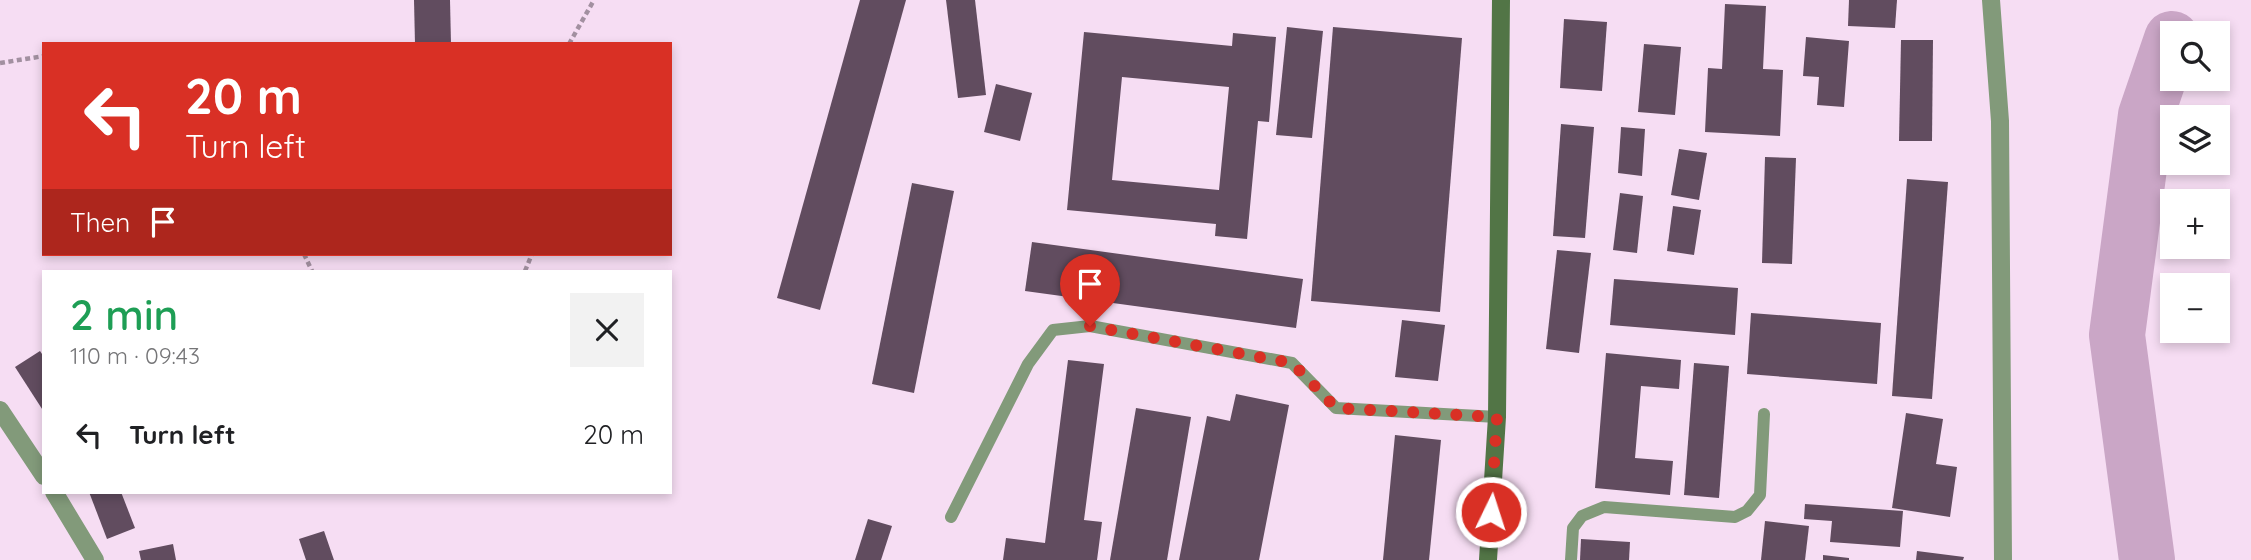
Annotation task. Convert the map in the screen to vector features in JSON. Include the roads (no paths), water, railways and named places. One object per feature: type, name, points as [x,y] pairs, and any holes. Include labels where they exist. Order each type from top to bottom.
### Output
[{"type":"main road","points":[[1488,560],[1497,417],[1502,0]]},
{"type":"street","points":[[1991,0],[2000,121],[2003,560]]},
{"type":"street","points":[[0,410],[42,474]]},
{"type":"street","points":[[55,494],[95,560]]},
{"type":"lane","points":[[951,517],[1028,364],[1053,330],[1090,326],[1292,363],[1336,408],[1497,417]]},
{"type":"lane","points":[[1571,560],[1573,528],[1583,516],[1604,507],[1735,517],[1747,510],[1759,495],[1764,414]]},
{"type":"waterway","points":[[2147,560],[2117,335],[2146,115],[2160,74]]}]
